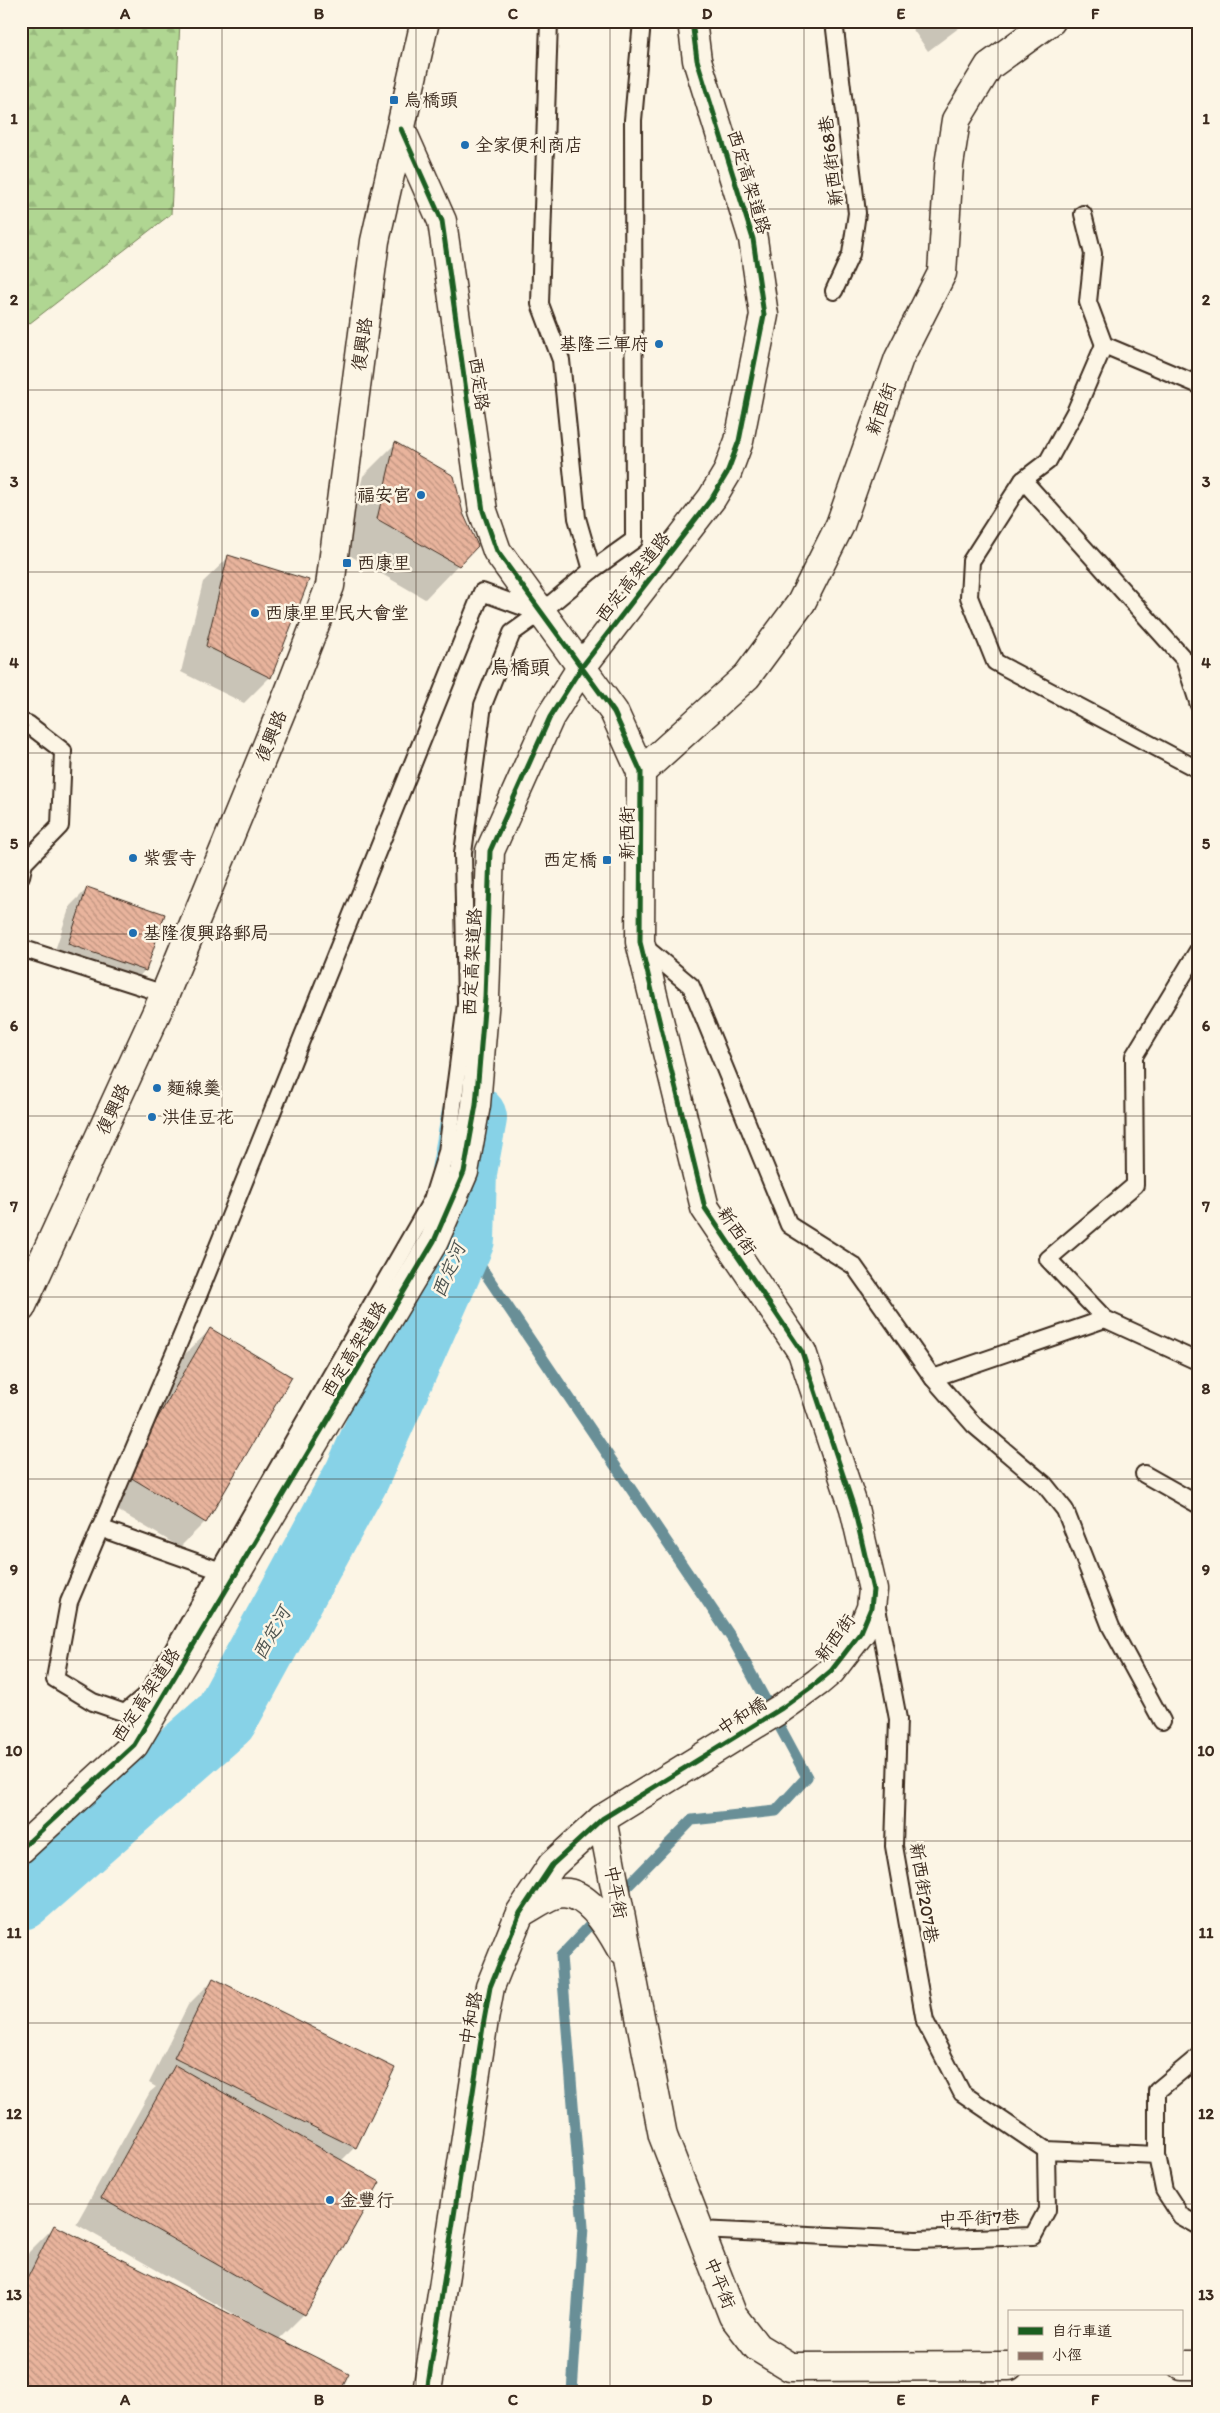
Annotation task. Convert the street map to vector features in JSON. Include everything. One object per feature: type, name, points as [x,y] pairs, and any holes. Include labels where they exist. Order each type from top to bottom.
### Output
[{"type":"street","points":[[401,129],[425,21]]},
{"type":"street","name":"西定高架道路","points":[[21,1849],[134,1745],[434,1241],[464,1172],[476,1105],[485,998],[490,851],[550,717],[580,668],[712,498],[727,473],[739,441],[764,315],[753,239],[697,60],[692,21]]},
{"type":"street","name":"新西街","points":[[641,772],[747,676],[801,603],[840,525],[899,358],[942,273],[949,166],[956,120],[989,66],[1052,21]]},
{"type":"street","name":"西定路","points":[[401,129],[442,221],[483,511],[497,551],[547,622]]},
{"type":"street","name":"復興路","points":[[21,1308],[166,994],[330,586],[375,241],[401,129]]},
{"type":"street","points":[[547,622],[580,668]]},
{"type":"street","name":"新西街","points":[[580,668],[614,712],[641,772],[640,942],[705,1208],[802,1352],[854,1508],[873,1590],[867,1619],[852,1644],[831,1671],[782,1708]]},
{"type":"street","name":"中和橋","points":[[718,1747],[782,1708]]},
{"type":"street","name":"中和路","points":[[427,2392],[490,1987],[520,1913],[552,1866],[602,1819],[718,1747]]},
{"type":"street","name":"中平街","points":[[602,1819],[612,1870],[616,1928],[630,1966],[662,2136],[733,2316],[757,2347],[790,2367],[1008,2366]]},
{"type":"street","name":"中平街","points":[[520,1913],[555,1894],[575,1896],[594,1907],[616,1928]]},
{"type":"street","points":[[1182,2365],[1199,2365]]},
{"type":"lane","points":[[549,21],[540,304],[561,360],[577,518],[592,570]]},
{"type":"lane","points":[[547,622],[482,592],[183,1333],[69,1602],[55,1679],[92,1702],[125,1713],[149,1692],[221,1570],[432,1200],[447,1152],[466,1004],[463,853],[483,705],[512,633],[547,622],[592,570],[634,540],[633,120],[642,21]]},
{"type":"lane","name":"新西街68巷","points":[[834,21],[857,212],[851,254],[834,291]]},
{"type":"lane","points":[[1083,214],[1094,254],[1088,302],[1104,345],[1076,410],[1048,461],[1023,480],[971,561],[969,598],[995,662],[1199,770]]},
{"type":"lane","points":[[1104,345],[1199,385]]},
{"type":"lane","points":[[1023,480],[1184,659],[1199,705]]},
{"type":"lane","points":[[21,876],[24,863],[60,826],[63,751],[28,724]]},
{"type":"lane","points":[[640,942],[691,986],[789,1225],[854,1266],[933,1378],[974,1425],[1045,1485],[1065,1510],[1111,1627],[1162,1721]]},
{"type":"lane","points":[[21,948],[166,994]]},
{"type":"lane","points":[[1199,949],[1134,1056],[1135,1185],[1048,1259],[1105,1319],[1199,1362]]},
{"type":"lane","points":[[933,1378],[1105,1319]]},
{"type":"lane","points":[[1144,1474],[1199,1505]]},
{"type":"lane","points":[[100,1528],[221,1570]]},
{"type":"lane","name":"新西街207巷","points":[[873,1590],[898,1719],[894,1846],[925,2021],[962,2093],[1046,2150]]},
{"type":"lane","points":[[1199,2056],[1157,2091],[1157,2155],[1164,2190],[1181,2216],[1199,2226]]},
{"type":"lane","points":[[1046,2150],[1157,2155]]},
{"type":"lane","name":"中平街7巷","points":[[699,2230],[916,2240],[1032,2236],[1047,2210],[1046,2150]]},
{"type":"green space","points":[[21,21],[180,21],[171,214],[21,330]]},
{"type":"building","name":"福安宮","points":[[395,442],[454,476],[463,513],[478,546],[459,566],[377,519]]},
{"type":"building","name":"西康里里民大會堂","points":[[228,555],[309,580],[271,678],[206,646]]},
{"type":"building","points":[[87,887],[165,914],[146,971],[68,944]]},
{"type":"building","points":[[210,1328],[292,1377],[206,1523],[125,1474]]},
{"type":"building","points":[[213,1978],[395,2068],[356,2148],[174,2058]]},
{"type":"building","points":[[175,2065],[380,2182],[305,2315],[101,2198]]},
{"type":"building","points":[[54,2225],[349,2374],[340,2392],[21,2392],[21,2291]]},
{"type":"waterway","name":"西定河","points":[[21,1897],[225,1718],[357,1476],[462,1239],[464,1172],[474,1118]]},
{"type":"waterway","points":[[462,1239],[733,1640],[807,1777],[776,1811],[692,1820],[619,1895]]},
{"type":"waterway","points":[[572,2392],[583,2227],[561,1956],[599,1916]]},
{"type":"marked path","points":[[21,730],[28,724]]},
{"type":"cycle path","points":[[21,1849],[134,1745],[434,1241],[464,1172],[476,1105],[485,998],[490,851],[550,717],[581,668],[712,498],[727,473],[739,441],[764,315],[753,239],[697,60],[692,21]]},
{"type":"cycle path","points":[[401,129],[442,221],[483,511],[497,551],[614,712],[641,772],[640,942],[705,1208],[802,1352],[854,1508],[873,1590],[871,1608],[861,1632],[831,1671],[782,1708],[602,1819],[552,1865],[520,1913],[490,1987],[427,2392]]},
{"type":"place","name":"烏橋頭","points":[[394,100]]},
{"type":"place","name":"全家便利商店","points":[[465,145]]},
{"type":"place","name":"基隆三軍府","points":[[659,344]]},
{"type":"place","name":"福安宮","points":[[421,495]]},
{"type":"place","name":"西康里","points":[[347,563]]},
{"type":"place","name":"西康里里民大會堂","points":[[255,613]]},
{"type":"place","name":"紫雲寺","points":[[133,858]]},
{"type":"place","name":"西定橋","points":[[607,860]]},
{"type":"place","name":"基隆復興路郵局","points":[[133,933]]},
{"type":"place","name":"麵線羹","points":[[157,1088]]},
{"type":"place","name":"洪佳豆花","points":[[152,1117]]},
{"type":"place","name":"金豐行","points":[[330,2200]]},
{"type":"district","name":"烏橋頭","points":[[520,667]]}]
